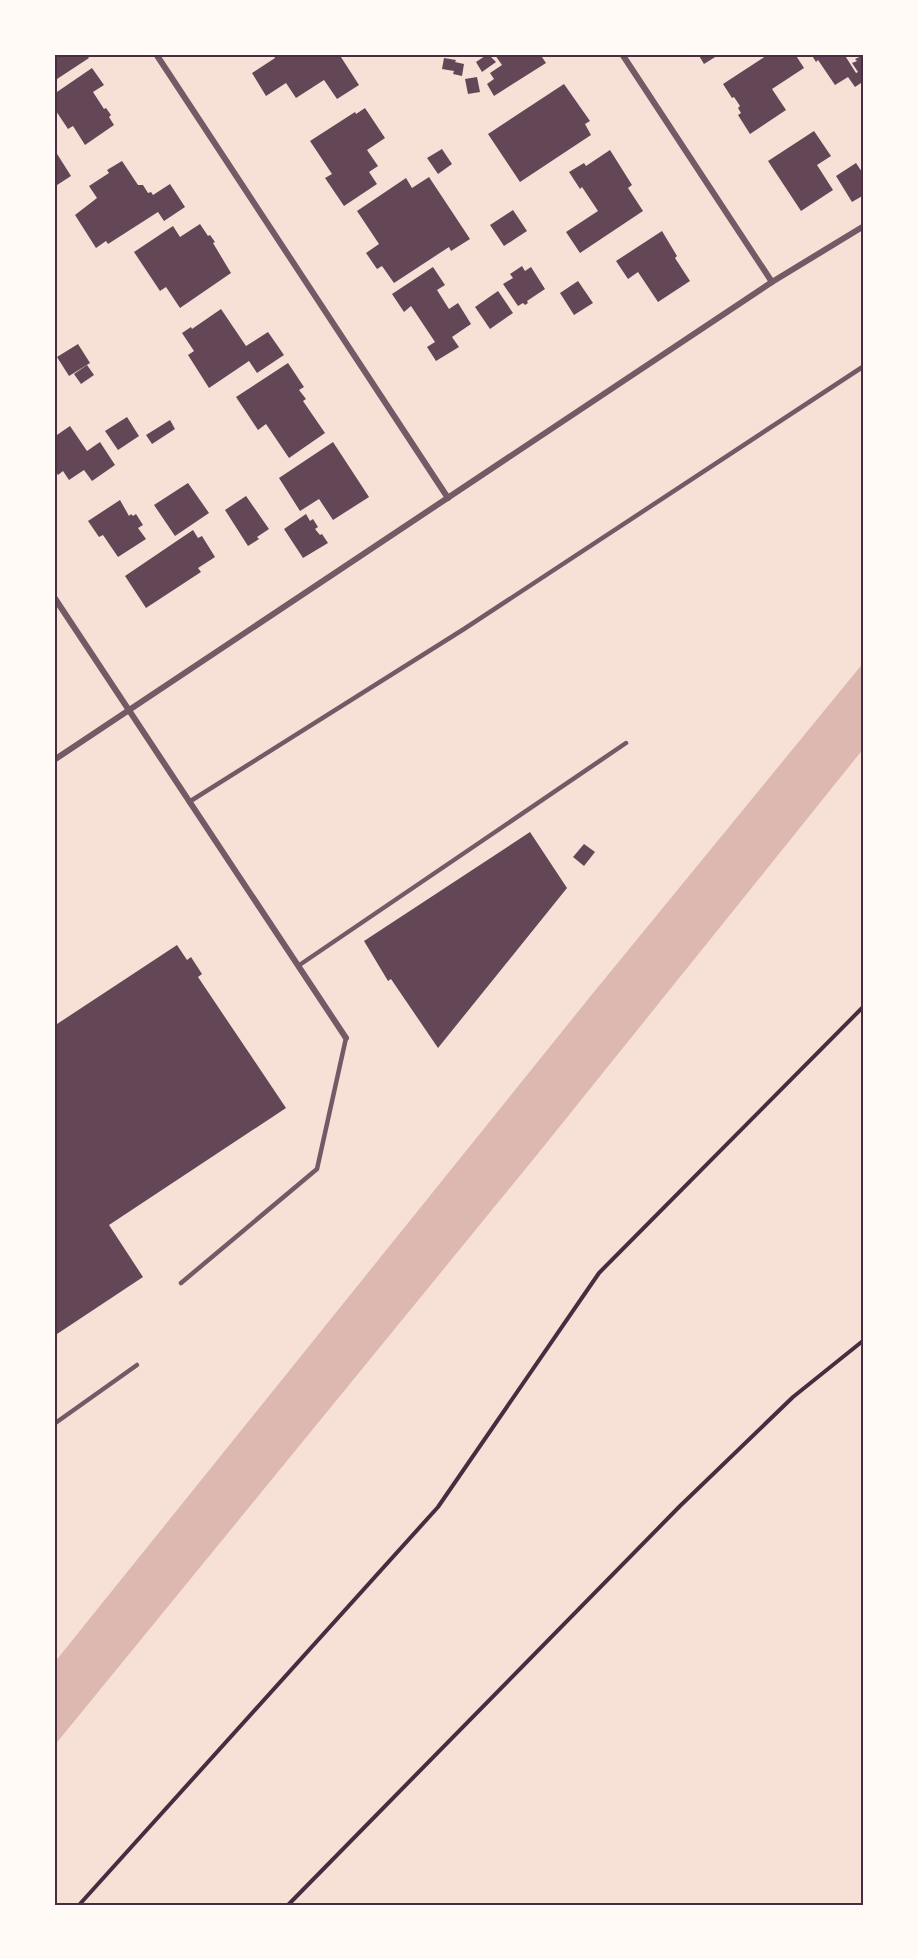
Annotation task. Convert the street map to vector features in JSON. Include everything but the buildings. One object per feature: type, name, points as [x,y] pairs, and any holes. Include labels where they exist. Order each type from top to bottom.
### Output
[{"type":"street","points":[[156,54],[448,498]]},
{"type":"street","points":[[622,54],[772,282]]},
{"type":"street","points":[[54,760],[127,709],[772,282],[864,226]]},
{"type":"street","points":[[54,597],[346,1038]]},
{"type":"lane","points":[[189,802],[464,629],[864,366]]},
{"type":"lane","points":[[298,966],[626,743]]},
{"type":"lane","points":[[181,1283],[317,1169],[346,1038]]},
{"type":"lane","points":[[54,1424],[137,1365]]},
{"type":"path","points":[[79,1905],[438,1507],[599,1273],[864,1006]]},
{"type":"path","points":[[288,1905],[680,1506],[793,1398],[864,1340]]},
{"type":"shaded area","points":[[864,662],[864,748],[536,1156],[54,1746],[54,1663],[589,998]]}]
